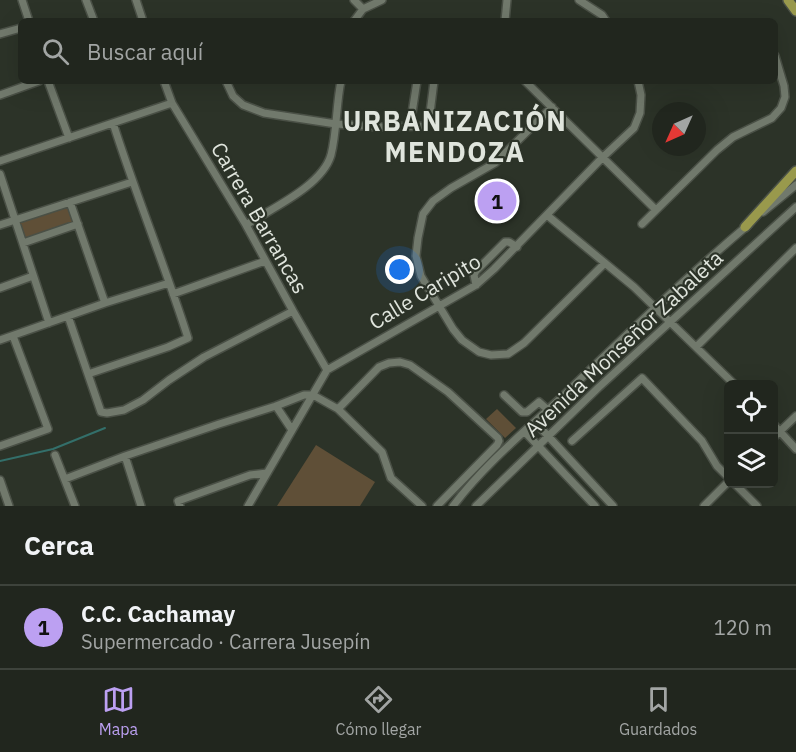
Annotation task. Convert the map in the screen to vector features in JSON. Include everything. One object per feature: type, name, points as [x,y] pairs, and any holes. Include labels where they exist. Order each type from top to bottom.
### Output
[{"type":"main road","points":[[788,0],[796,11]]},
{"type":"main road","points":[[745,227],[796,171]]},
{"type":"street","points":[[22,0],[29,18]]},
{"type":"street","points":[[86,0],[93,18]]},
{"type":"street","points":[[136,0],[142,18]]},
{"type":"street","points":[[354,0],[363,9]]},
{"type":"street","points":[[356,18],[363,9],[382,0]]},
{"type":"street","points":[[505,18],[507,0]]},
{"type":"street","points":[[579,0],[604,18]]},
{"type":"street","points":[[0,34],[18,29]]},
{"type":"street","points":[[642,224],[717,150],[734,137],[772,118],[781,108],[785,98],[778,66]]},
{"type":"street","points":[[0,95],[31,84]]},
{"type":"street","points":[[49,84],[69,138]]},
{"type":"street","name":"Carrera Barrancas","points":[[165,84],[172,103],[246,225],[327,370]]},
{"type":"street","points":[[227,84],[233,96],[243,105],[264,113],[336,124],[410,126],[425,126],[430,113],[434,84]]},
{"type":"street","points":[[246,225],[295,195],[322,172],[330,156],[341,84]]},
{"type":"street","points":[[410,126],[417,84]]},
{"type":"street","points":[[528,84],[656,210]]},
{"type":"street","name":"Calle Caripito","points":[[327,370],[476,285],[494,269],[634,128],[640,113],[641,94],[639,84]]},
{"type":"street","points":[[0,161],[172,103]]},
{"type":"street","points":[[552,107],[495,163],[433,201],[423,214],[418,238],[416,256],[421,276],[462,340],[479,352],[491,355],[508,354],[524,343],[605,263]]},
{"type":"street","points":[[88,374],[188,338],[132,182],[114,123]]},
{"type":"street","points":[[0,174],[49,324]]},
{"type":"street","points":[[0,225],[132,182]]},
{"type":"street","name":"Avenida Monseñor Zabaleta","points":[[453,506],[465,489],[657,307],[745,227],[796,185]]},
{"type":"street","points":[[70,202],[105,303]]},
{"type":"street","name":"Avenida Monseñor Zabaleta","points":[[476,506],[670,321],[796,207]]},
{"type":"street","points":[[548,216],[657,307],[730,380]]},
{"type":"street","points":[[23,243],[78,224]]},
{"type":"street","points":[[476,285],[474,275],[476,271],[505,242],[517,247]]},
{"type":"street","points":[[696,347],[796,248]]},
{"type":"street","points":[[173,294],[266,261]]},
{"type":"street","points":[[0,288],[33,276]]},
{"type":"street","points":[[0,340],[169,283]]},
{"type":"street","points":[[69,316],[101,412],[107,414],[124,410],[143,400],[204,357],[293,310]]},
{"type":"street","points":[[0,446],[48,429],[14,336]]},
{"type":"street","points":[[338,409],[379,367],[388,363],[400,362],[410,364],[448,392],[491,432],[499,441],[497,445],[437,506]]},
{"type":"street","points":[[248,506],[327,370]]},
{"type":"street","points":[[572,441],[642,378],[702,441],[724,474]]},
{"type":"street","points":[[65,479],[125,456],[304,395],[314,395],[338,409],[382,452],[391,478],[422,506]]},
{"type":"street","points":[[504,395],[522,412],[527,412],[537,402],[548,410]]},
{"type":"street","points":[[276,406],[292,430]]},
{"type":"street","points":[[777,434],[796,416]]},
{"type":"street","points":[[535,422],[613,506]]},
{"type":"street","points":[[780,431],[796,448]]},
{"type":"street","points":[[525,432],[595,506]]},
{"type":"street","points":[[56,455],[75,506]]},
{"type":"street","points":[[125,456],[141,506]]},
{"type":"street","points":[[180,506],[177,501],[250,476],[267,473]]},
{"type":"street","points":[[0,483],[9,506]]},
{"type":"street","points":[[704,506],[724,484]]},
{"type":"street","points":[[740,488],[757,506]]},
{"type":"shaded area","points":[[69,205],[75,222],[25,241],[18,221]]},
{"type":"shaded area","points":[[497,409],[516,428],[505,438],[486,419]]},
{"type":"shaded area","points":[[316,445],[375,482],[360,506],[277,506]]},
{"type":"waterway","points":[[0,461],[53,449],[105,428]]},
{"type":"place","name":"C.C. Cachamay","points":[[497,201]]},
{"type":"district","name":"URBANIZACIÓN MENDOZA","points":[[455,138]]}]
